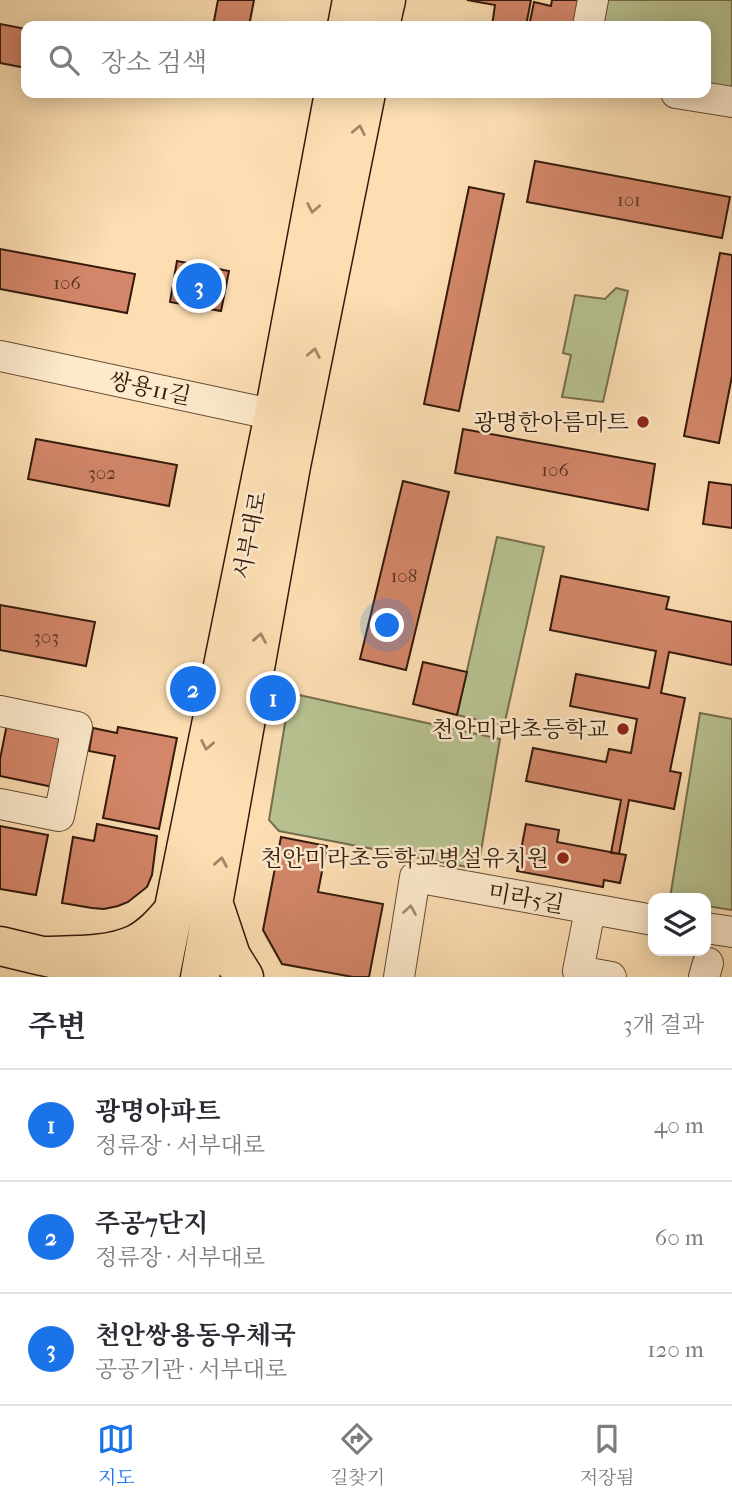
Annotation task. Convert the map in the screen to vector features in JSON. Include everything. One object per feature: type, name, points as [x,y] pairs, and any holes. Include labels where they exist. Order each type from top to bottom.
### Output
[{"type":"main road","points":[[348,21],[352,0]]},
{"type":"main road","points":[[381,21],[386,0]]},
{"type":"main road","name":"서부대로","points":[[200,977],[333,98]]},
{"type":"main road","name":"서부대로","points":[[160,977],[287,417],[365,98]]},
{"type":"main road","points":[[213,904],[231,956],[244,977]]},
{"type":"main road","points":[[42,956],[113,952],[137,943],[158,929],[174,910]]},
{"type":"main road","points":[[0,946],[140,977]]},
{"type":"street","points":[[589,21],[593,0]]},
{"type":"street","points":[[707,98],[732,102]]},
{"type":"street","name":"쌍용11길","points":[[0,356],[287,417]]},
{"type":"street","points":[[0,711],[77,727],[59,816],[0,804]]},
{"type":"street","name":"미라5길","points":[[399,977],[415,877],[648,919]]},
{"type":"street","points":[[590,910],[578,971],[611,977]]},
{"type":"street","points":[[711,929],[732,932]]},
{"type":"green space","points":[[606,0],[732,0],[732,94],[711,90],[711,21],[601,21]]},
{"type":"green space","points":[[616,288],[628,291],[603,402],[562,397],[571,355],[563,353],[575,295],[605,299]]},
{"type":"green space","points":[[497,537],[544,547],[504,726],[457,715]]},
{"type":"green space","points":[[290,693],[500,739],[478,869],[279,831],[269,820]]},
{"type":"green space","points":[[700,713],[732,719],[732,910],[711,907],[711,893],[671,893]]},
{"type":"building","points":[[218,0],[254,0],[250,21],[214,21]]},
{"type":"building","points":[[467,0],[531,0],[527,21],[493,21],[495,5]]},
{"type":"building","points":[[552,0],[580,0],[576,21],[530,21],[534,2],[551,6]]},
{"type":"building","points":[[0,24],[21,28],[21,67],[0,63]]},
{"type":"building","points":[[535,161],[730,197],[722,238],[527,202]]},
{"type":"building","points":[[469,187],[504,194],[459,411],[424,404]]},
{"type":"building","points":[[0,249],[135,274],[127,313],[0,289]]},
{"type":"building","points":[[720,253],[732,255],[732,376],[719,443],[684,436]]},
{"type":"building","points":[[177,261],[229,271],[221,311],[170,302]]},
{"type":"building","points":[[463,429],[655,464],[648,510],[455,473]]},
{"type":"building","points":[[36,439],[177,465],[169,506],[28,479]]},
{"type":"building","points":[[403,481],[449,492],[406,670],[360,659]]},
{"type":"building","points":[[709,482],[732,485],[732,528],[703,524]]},
{"type":"building","points":[[561,576],[669,597],[666,609],[732,622],[732,665],[669,652],[661,693],[685,698],[670,771],[681,773],[674,809],[629,800],[619,854],[611,853],[621,800],[526,781],[533,748],[606,762],[609,749],[631,753],[637,719],[570,706],[576,674],[649,688],[656,651],[550,630]]},
{"type":"building","points":[[0,605],[95,622],[86,666],[0,650]]},
{"type":"building","points":[[423,662],[467,672],[457,715],[413,704]]},
{"type":"building","points":[[7,724],[63,735],[53,787],[0,776],[0,759]]},
{"type":"building","points":[[118,727],[177,738],[159,829],[103,818],[115,756],[89,751],[93,728],[117,733]]},
{"type":"building","points":[[97,824],[157,836],[152,875],[147,887],[128,902],[104,909],[62,903],[73,837],[94,841]]},
{"type":"building","points":[[526,824],[559,830],[557,842],[626,855],[620,883],[604,880],[603,887],[517,871]]},
{"type":"building","points":[[0,826],[48,835],[36,895],[0,889]]},
{"type":"building","points":[[281,837],[327,846],[318,892],[383,904],[369,977],[353,977],[282,964],[263,930]]},
{"type":"place","name":"천안쌍용동우체국","points":[[199,286]]},
{"type":"place","name":"광명한아름마트","points":[[643,422]]},
{"type":"place","name":"주공7단지","points":[[193,689]]},
{"type":"place","name":"광명아파트","points":[[273,698]]},
{"type":"place","name":"천안미라초등학교","points":[[623,729]]},
{"type":"place","name":"천안미라초등학교병설유치원","points":[[563,858]]}]
